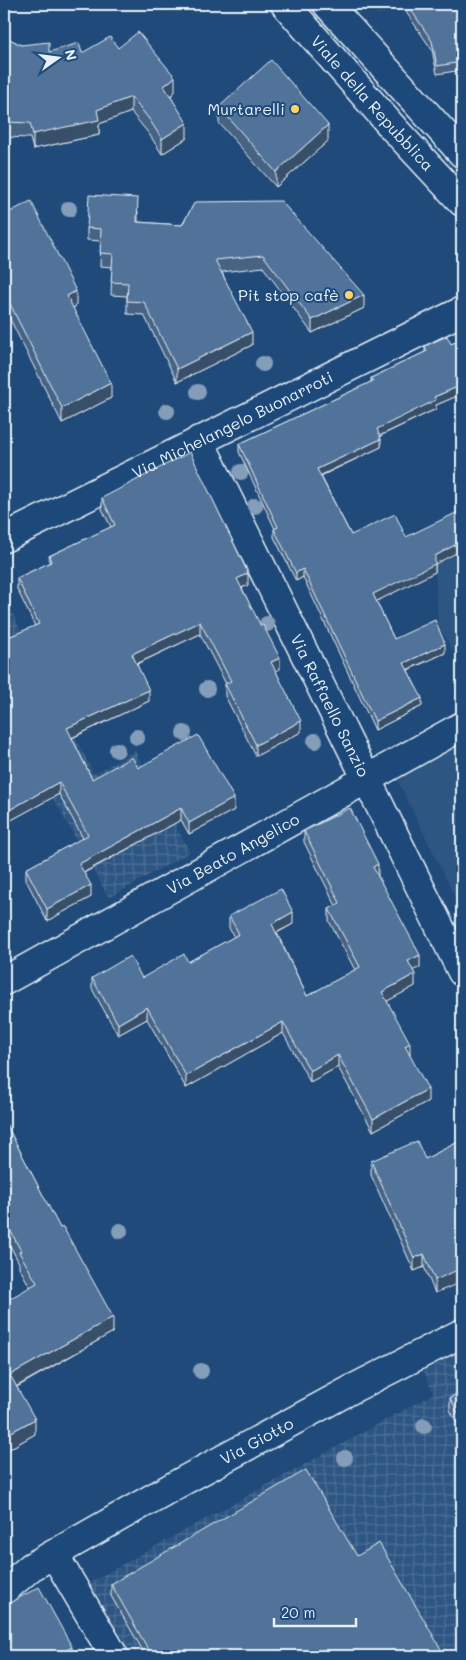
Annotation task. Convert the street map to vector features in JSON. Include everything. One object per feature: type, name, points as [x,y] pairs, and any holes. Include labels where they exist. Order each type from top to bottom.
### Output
[{"type":"street","name":"Viale della Repubblica","points":[[285,4],[395,130],[462,202]]},
{"type":"street","name":"Viale della Repubblica","points":[[327,4],[462,153]]},
{"type":"street","name":"Via Michelangelo Buonarroti","points":[[4,538],[462,311]]},
{"type":"street","name":"Via Raffaello Sanzio","points":[[199,440],[462,972]]},
{"type":"street","name":"Via Beato Angelico","points":[[4,981],[462,726]]},
{"type":"street","name":"Via Giotto","points":[[4,1590],[43,1560],[344,1393],[462,1333]]},
{"type":"street","name":"Via Giotto","points":[[4,1573],[43,1560]]},
{"type":"street","points":[[43,1560],[114,1656]]},
{"type":"shaded area","points":[[372,4],[403,4],[379,15]]},
{"type":"shaded area","points":[[462,519],[462,668],[438,624],[433,532]]},
{"type":"shaded area","points":[[4,597],[94,774],[135,751],[190,852],[109,898],[53,798],[5,824],[4,822]]},
{"type":"shaded area","points":[[462,743],[462,911],[398,781]]},
{"type":"shaded area","points":[[462,1350],[462,1656],[127,1656],[85,1585],[433,1394],[424,1371]]},
{"type":"building","points":[[407,4],[462,4],[462,62],[437,66],[432,41]]},
{"type":"building","points":[[138,32],[175,77],[164,86],[187,123],[162,139],[131,97],[97,110],[99,120],[33,134],[30,123],[4,122],[4,36],[21,45],[49,42],[49,52],[79,43],[82,53],[110,37],[118,48]]},
{"type":"building","points":[[271,60],[328,125],[276,172],[219,107]]},
{"type":"building","points":[[89,195],[138,198],[137,222],[182,225],[195,202],[281,201],[364,295],[312,320],[263,255],[215,260],[252,332],[177,369],[144,302],[127,301],[128,283],[111,282],[113,254],[100,253],[101,229],[87,228]]},
{"type":"building","points":[[31,201],[76,291],[67,296],[111,383],[62,408],[4,292],[4,215]]},
{"type":"building","points":[[447,336],[451,344],[462,339],[462,385],[434,397],[436,400],[377,429],[381,439],[317,469],[351,535],[395,514],[406,537],[462,510],[462,541],[435,556],[435,564],[373,594],[394,639],[435,620],[445,644],[404,663],[422,698],[375,721],[303,569],[296,573],[274,529],[278,527],[239,444],[373,381],[371,378],[427,351],[425,346]]},
{"type":"building","points":[[190,452],[248,573],[237,579],[280,658],[271,662],[301,721],[256,745],[225,684],[231,681],[200,622],[132,654],[149,690],[67,728],[92,779],[132,757],[138,768],[198,735],[234,798],[189,823],[181,808],[79,864],[91,885],[47,909],[26,869],[88,835],[59,782],[4,813],[4,639],[39,624],[17,578],[51,562],[49,556],[115,525],[102,498]]},
{"type":"building","points":[[350,808],[378,864],[373,867],[420,955],[408,961],[415,974],[382,992],[410,1043],[405,1046],[428,1089],[373,1119],[338,1055],[310,1071],[283,1022],[186,1076],[147,1007],[118,1024],[92,978],[130,956],[142,978],[184,954],[188,962],[239,934],[229,916],[281,889],[293,912],[272,924],[307,996],[360,967],[329,909],[340,903],[304,831]]},
{"type":"building","points":[[4,855],[8,863],[4,865]]},
{"type":"building","points":[[4,1120],[60,1228],[63,1227],[113,1317],[10,1375],[35,1419],[4,1436],[4,1302],[37,1283],[19,1252],[21,1251],[4,1218]]},
{"type":"building","points":[[462,1140],[462,1208],[459,1210],[462,1217],[462,1258],[460,1259],[462,1268],[435,1280],[424,1254],[414,1258],[371,1161],[417,1141],[425,1159]]},
{"type":"building","points":[[462,1391],[462,1420],[450,1398]]},
{"type":"building","points":[[306,1470],[357,1556],[379,1543],[445,1656],[152,1656],[111,1584]]},
{"type":"building","points":[[39,1587],[72,1647],[56,1656],[4,1656],[4,1606]]},
{"type":"place","name":"Murtarelli","points":[[295,109]]},
{"type":"place","name":"Pit stop cafè","points":[[349,295]]}]
